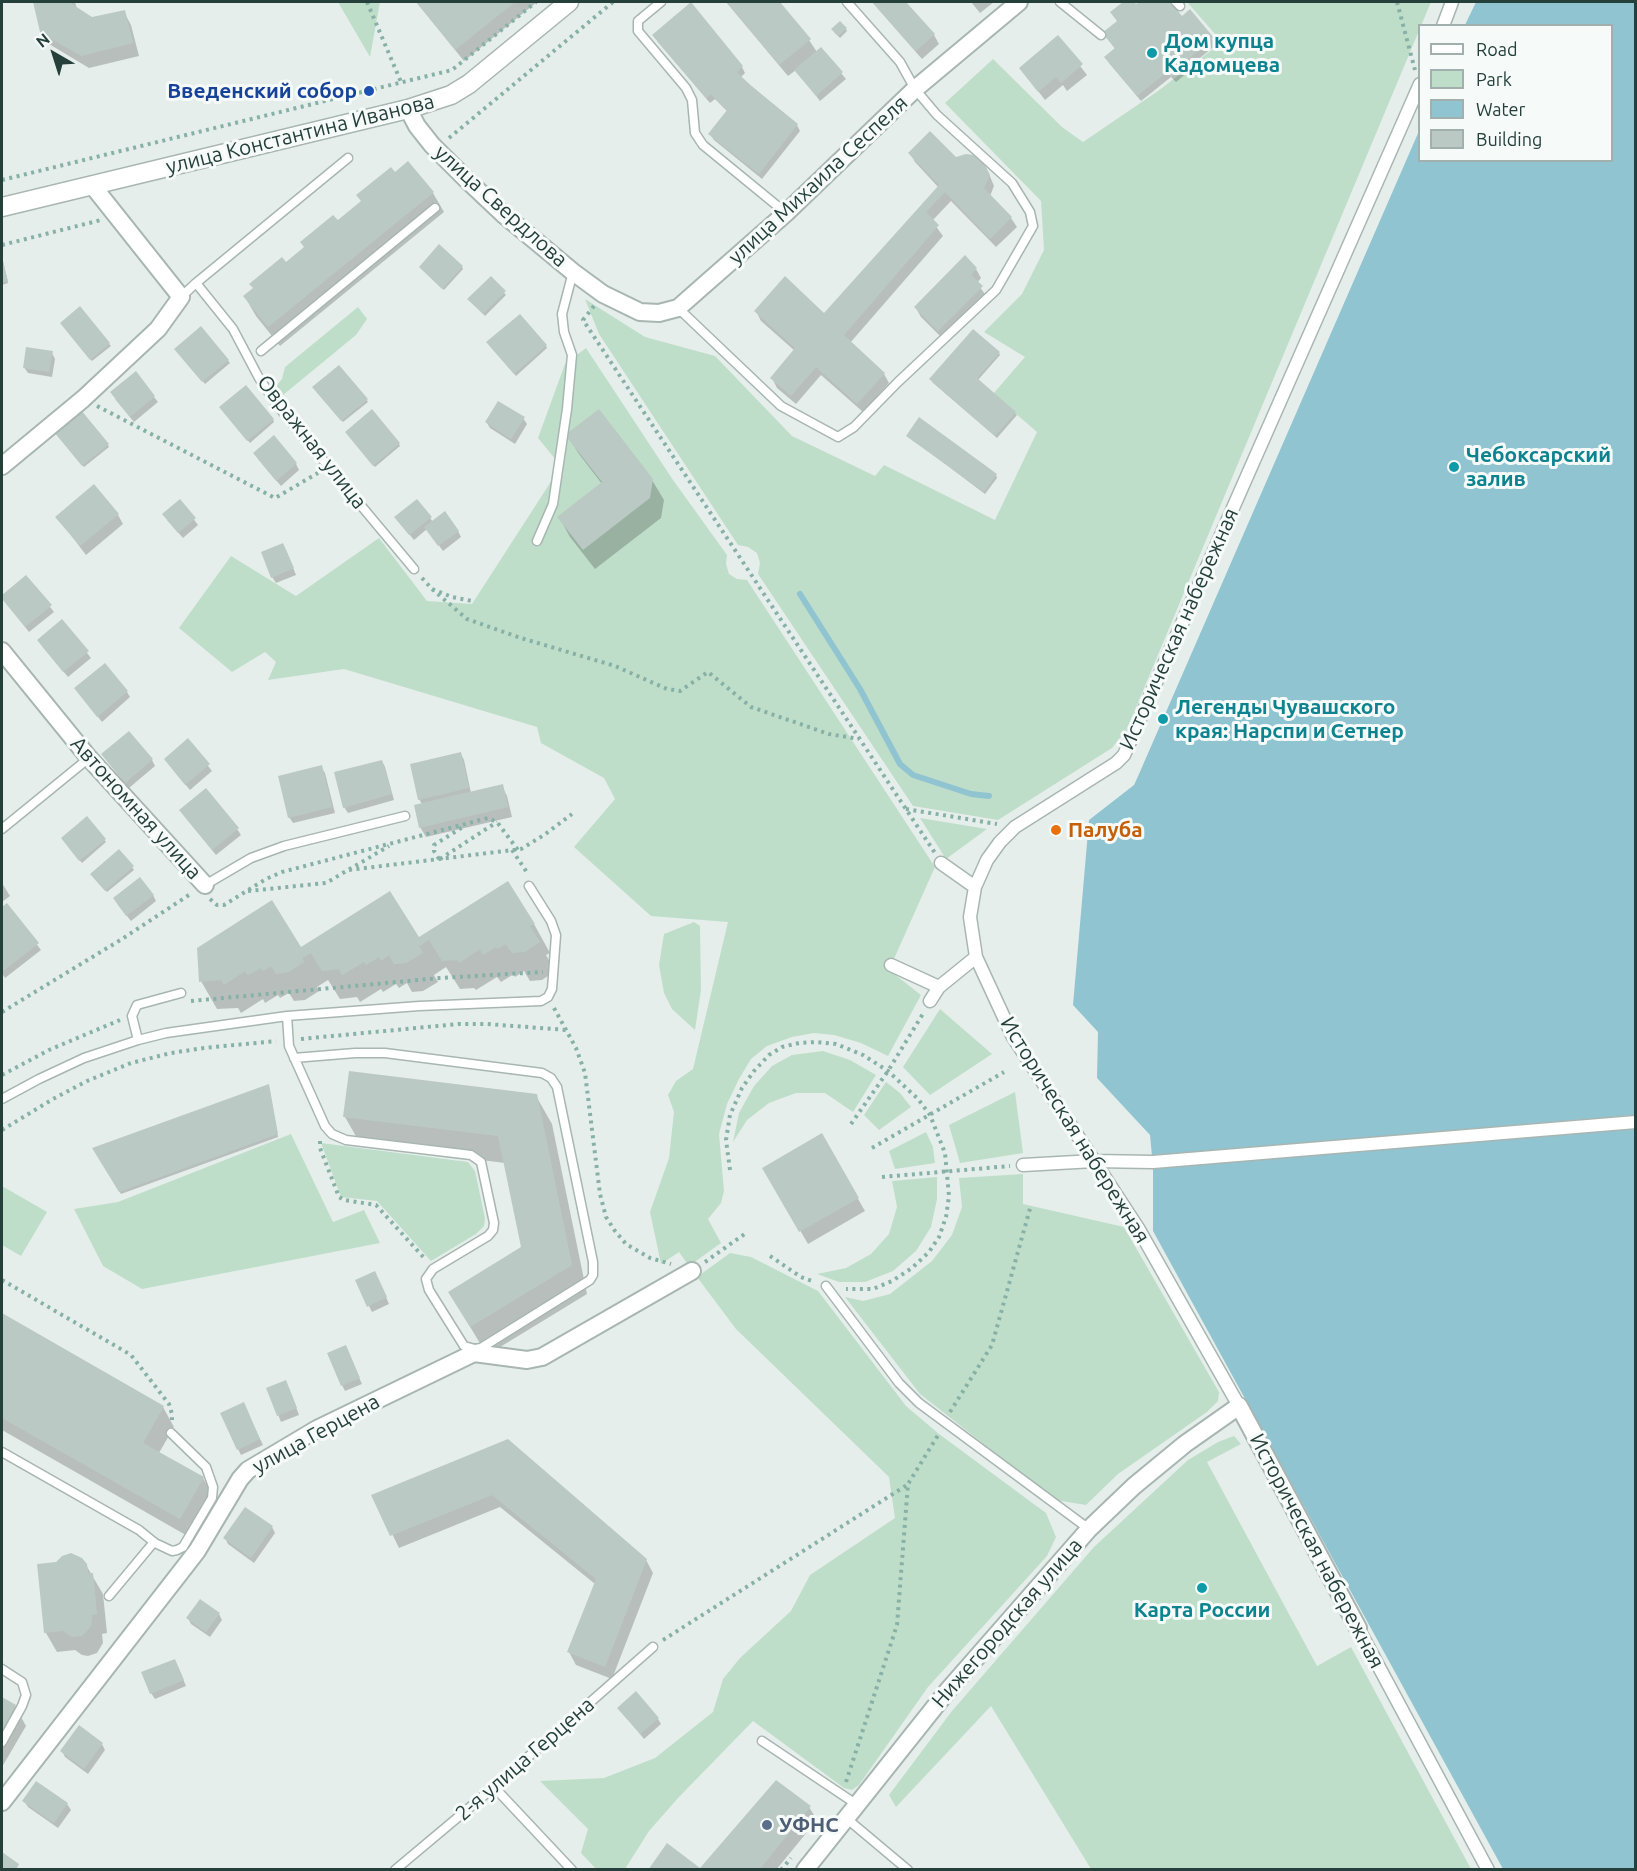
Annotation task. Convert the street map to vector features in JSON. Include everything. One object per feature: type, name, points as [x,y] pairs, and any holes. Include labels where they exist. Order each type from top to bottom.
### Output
[{"type":"street","name":"улица Константина Иванова","points":[[2,207],[408,109],[452,95],[469,84],[569,2]]},
{"type":"street","name":"улица Михаила Сеспеля","points":[[678,308],[786,213],[915,89],[1019,2]]},
{"type":"street","points":[[1444,24],[1452,2]]},
{"type":"street","name":"Историческая набережная","points":[[1418,86],[1124,755],[1116,763],[1015,827],[1000,842],[987,860],[975,887],[970,917],[976,957],[1013,1037],[1138,1228],[1239,1406],[1488,1869]]},
{"type":"street","name":"улица Свердлова","points":[[408,109],[417,126],[432,145],[468,181],[503,214],[603,294]]},
{"type":"street","points":[[2,466],[83,399],[158,329],[181,297],[92,185]]},
{"type":"street","points":[[603,294],[640,312],[659,313],[678,308]]},
{"type":"street","name":"Автономная улица","points":[[2,651],[89,758],[203,886]]},
{"type":"street","points":[[941,863],[975,887]]},
{"type":"street","points":[[930,1001],[939,987],[976,957]]},
{"type":"street","points":[[891,965],[939,987]]},
{"type":"street","points":[[1023,1165],[1094,1161],[1153,1162],[1635,1122]]},
{"type":"street","name":"улица Герцена","points":[[2,1802],[197,1551],[240,1479],[248,1470],[317,1429],[474,1353],[527,1360],[542,1357],[692,1271]]},
{"type":"street","name":"Нижегородская улица","points":[[805,1869],[845,1818],[849,1800],[1089,1529],[1134,1486],[1185,1444],[1239,1406]]},
{"type":"lane","points":[[661,2],[638,21],[638,31],[686,88],[692,100],[696,132],[703,145],[786,213]]},
{"type":"lane","points":[[678,308],[781,405],[838,437],[854,427],[898,382],[996,290],[1033,226],[1030,212],[1012,183],[937,115],[915,89],[900,62],[847,2]]},
{"type":"lane","points":[[1060,2],[1101,35]]},
{"type":"lane","points":[[181,297],[348,158]]},
{"type":"lane","points":[[261,351],[435,208]]},
{"type":"lane","points":[[537,541],[553,504],[567,409],[572,355],[564,332],[562,314],[573,272]]},
{"type":"lane","name":"Овражная улица","points":[[196,283],[233,329],[272,399],[414,569]]},
{"type":"lane","points":[[2,829],[89,758]]},
{"type":"lane","name":"Автономная улица","points":[[203,886],[252,858],[284,846],[405,816]]},
{"type":"lane","points":[[2,1099],[66,1066],[138,1040],[201,1027],[287,1016],[419,1006],[536,1002],[548,996],[552,989],[556,943],[554,928],[529,882]]},
{"type":"lane","points":[[138,1040],[132,1016],[137,1005],[181,993]]},
{"type":"lane","points":[[287,1016],[288,1040],[294,1058],[325,1126],[332,1134],[346,1140],[471,1155],[481,1162],[494,1223],[493,1230],[488,1236],[434,1269],[426,1279],[429,1290],[460,1341],[469,1348],[481,1348],[590,1280],[593,1275],[593,1262],[557,1087],[554,1082],[542,1073],[385,1053],[294,1058]]},
{"type":"lane","points":[[826,1286],[899,1383],[919,1403],[1089,1529]]},
{"type":"lane","points":[[2,1452],[172,1551],[180,1549],[212,1498],[212,1480],[206,1467],[171,1433]]},
{"type":"lane","points":[[109,1596],[153,1542]]},
{"type":"lane","name":"2-я улица Герцена","points":[[396,1869],[494,1787],[652,1647]]},
{"type":"lane","points":[[2,1669],[22,1682],[26,1695],[2,1742]]},
{"type":"lane","points":[[762,1741],[849,1800]]},
{"type":"lane","points":[[494,1787],[572,1869]]},
{"type":"lane","points":[[845,1818],[908,1869]]},
{"type":"path","points":[[367,2],[401,82]]},
{"type":"path","points":[[2,180],[452,70],[537,2]]},
{"type":"path","points":[[446,140],[613,2]]},
{"type":"path","points":[[1397,2],[1418,80]]},
{"type":"path","points":[[2,245],[95,222]]},
{"type":"path","points":[[603,294],[583,320],[941,863]]},
{"type":"path","points":[[83,399],[275,498],[328,466]]},
{"type":"path","points":[[414,569],[432,589],[467,618],[521,638],[615,666],[667,689],[680,691],[708,672],[751,707],[829,734],[860,739]]},
{"type":"path","points":[[432,589],[452,597],[472,601]]},
{"type":"path","points":[[906,809],[1015,827]]},
{"type":"path","points":[[350,870],[515,850],[526,847],[572,814]]},
{"type":"path","points":[[2,1012],[122,939],[203,886],[214,903],[221,906],[282,872],[488,818],[496,822],[515,850],[529,882]]},
{"type":"path","points":[[438,860],[434,845],[471,822]]},
{"type":"path","points":[[438,860],[496,822]]},
{"type":"path","points":[[248,891],[320,885],[332,881],[394,842]]},
{"type":"path","points":[[184,1002],[440,978],[554,972]]},
{"type":"path","points":[[548,996],[583,1064],[600,1194],[606,1217],[615,1232],[638,1252],[692,1271],[746,1233]]},
{"type":"path","points":[[851,1124],[888,1071],[930,1001]]},
{"type":"path","points":[[2,1075],[65,1042],[132,1016]]},
{"type":"path","points":[[730,1170],[726,1140],[730,1115],[742,1088],[754,1071],[769,1055],[782,1047],[817,1042],[836,1044],[863,1055],[888,1071],[918,1099],[930,1115],[945,1153],[949,1196],[946,1217],[939,1237],[929,1252],[912,1268],[892,1281],[873,1288],[852,1290],[826,1286],[801,1277],[770,1256]]},
{"type":"path","points":[[872,1148],[1004,1072]]},
{"type":"path","points":[[325,1126],[320,1148],[339,1197],[344,1200],[375,1204],[434,1269]]},
{"type":"path","points":[[882,1177],[1023,1165]]},
{"type":"path","points":[[849,1800],[897,1625],[908,1484],[992,1345],[1031,1205]]},
{"type":"path","points":[[2,1280],[131,1355],[169,1404],[172,1414],[171,1433]]},
{"type":"path","points":[[652,1647],[908,1484]]},
{"type":"green space","points":[[338,2],[380,2],[370,57]]},
{"type":"green space","points":[[1187,2],[1431,2],[1422,24],[1418,24],[1418,33],[1127,729],[1112,748],[998,820],[913,806],[758,574],[760,563],[757,553],[748,547],[738,545],[599,334],[585,299],[645,337],[715,356],[792,436],[875,476],[884,465],[995,520],[1037,432],[993,394],[1025,357],[984,332],[1022,294],[1044,250],[1041,201],[945,103],[993,59],[1062,127],[1083,142],[1158,91],[1222,42]]},
{"type":"green space","points":[[358,307],[367,319],[356,335],[283,395],[276,386],[282,379],[285,367]]},
{"type":"green space","points":[[586,348],[673,480],[727,555],[726,564],[729,574],[737,579],[747,580],[935,867],[889,970],[921,995],[888,1056],[861,1043],[834,1035],[814,1033],[792,1037],[767,1046],[751,1059],[727,1104],[719,1134],[724,1191],[721,1203],[708,1219],[721,1243],[689,1266],[679,1252],[661,1264],[650,1212],[669,1158],[674,1112],[668,1095],[676,1081],[693,1069],[728,922],[651,916],[574,847],[615,799],[604,778],[541,743],[537,727],[344,669],[268,680],[276,662],[265,652],[232,672],[179,628],[231,556],[296,596],[379,538],[427,601],[472,604],[561,466],[538,438],[565,364]]},
{"type":"green space","points":[[920,818],[987,829],[946,859]]},
{"type":"green space","points":[[694,922],[700,926],[701,990],[695,1030],[672,1009],[664,993],[659,965],[664,934]]},
{"type":"green space","points":[[940,1009],[992,1054],[930,1095],[903,1067]]},
{"type":"green space","points":[[823,1051],[850,1060],[876,1075],[853,1112],[825,1093],[796,1093],[769,1103],[747,1120],[733,1142],[739,1113],[754,1086],[772,1066],[792,1055]]},
{"type":"green space","points":[[886,1082],[900,1093],[911,1107],[879,1130],[864,1115]]},
{"type":"green space","points":[[1015,1092],[1023,1153],[960,1163],[949,1125]]},
{"type":"green space","points":[[926,1132],[933,1147],[935,1163],[895,1169],[889,1151]]},
{"type":"green space","points":[[291,1134],[333,1222],[364,1210],[380,1243],[142,1289],[103,1266],[74,1209],[118,1202]]},
{"type":"green space","points":[[321,1143],[468,1162],[475,1171],[485,1218],[484,1226],[476,1234],[431,1261],[377,1201],[341,1197]]},
{"type":"green space","points":[[1023,1174],[1023,1204],[1124,1227],[1219,1392],[1218,1401],[1207,1412],[1118,1474],[1086,1505],[1055,1500],[920,1394],[845,1297],[863,1301],[890,1294],[932,1261],[952,1235],[962,1207],[959,1178]]},
{"type":"green space","points":[[937,1177],[937,1199],[931,1227],[916,1251],[893,1271],[865,1282],[839,1282],[817,1274],[846,1268],[871,1254],[889,1234],[897,1207],[892,1181]]},
{"type":"green space","points":[[2,1186],[47,1212],[21,1256],[2,1245]]},
{"type":"green space","points":[[730,1253],[751,1257],[818,1291],[906,1406],[939,1434],[1046,1513],[1056,1537],[1047,1556],[928,1687],[859,1785],[852,1790],[844,1788],[753,1721],[649,1831],[625,1869],[597,1870],[581,1853],[588,1829],[540,1781],[604,1778],[655,1758],[713,1712],[723,1679],[740,1658],[791,1611],[810,1575],[895,1518],[889,1477],[736,1329],[697,1277]]},
{"type":"green space","points":[[1234,1436],[1241,1444],[1207,1462],[1317,1666],[1351,1647],[1471,1869],[1091,1869],[991,1706],[896,1807],[889,1795],[952,1711],[1094,1547],[1188,1460],[1218,1442]]},
{"type":"water","name":"Чебоксарский залив","points":[[1476,2],[1635,2],[1635,1115],[1152,1156],[1150,1135],[1097,1078],[1098,1032],[1073,1005],[1089,820],[1134,785],[1418,133],[1418,162],[1613,162],[1613,24],[1465,24]]},
{"type":"water","points":[[1635,1129],[1635,1869],[1503,1869],[1153,1231],[1153,1168]]},
{"type":"building","points":[[33,2],[72,2],[92,17],[125,10],[133,43],[81,56],[40,32]]},
{"type":"building","points":[[417,2],[515,2],[455,50]]},
{"type":"building","points":[[691,2],[743,66],[737,72],[798,124],[759,174],[708,134],[727,110],[711,94],[706,98],[652,35]]},
{"type":"building","points":[[727,2],[780,2],[811,39],[779,65]]},
{"type":"building","points":[[872,2],[906,2],[935,34],[916,51]]},
{"type":"building","name":"Дом купца Кадомцева","points":[[1123,2],[1136,4],[1139,2],[1170,2],[1182,16],[1190,9],[1214,38],[1183,63],[1185,66],[1171,77],[1167,72],[1137,96],[1104,57],[1115,48],[1102,33],[1117,21],[1110,12]]},
{"type":"building","points":[[840,21],[847,28],[838,36],[831,29]]},
{"type":"building","points":[[1058,35],[1083,64],[1061,83],[1056,77],[1038,92],[1019,68]]},
{"type":"building","points":[[821,47],[843,72],[816,96],[794,70]]},
{"type":"building","points":[[930,131],[956,157],[966,154],[973,155],[984,163],[990,175],[984,188],[1012,217],[990,239],[945,192],[926,212],[939,225],[844,335],[885,373],[857,404],[816,367],[791,396],[770,378],[795,348],[754,311],[785,276],[824,313],[939,185],[908,153]]},
{"type":"building","points":[[408,161],[434,192],[268,327],[243,296],[253,288],[249,284],[282,257],[286,262],[304,247],[300,242],[333,215],[338,220],[361,201],[356,195],[391,167],[395,172]]},
{"type":"building","points":[[439,244],[463,266],[442,289],[419,267]]},
{"type":"building","points":[[965,255],[977,268],[971,275],[983,286],[938,331],[914,307]]},
{"type":"building","points":[[2,258],[8,281],[2,283]]},
{"type":"building","points":[[491,276],[506,291],[483,314],[467,299]]},
{"type":"building","points":[[80,306],[110,343],[90,360],[60,323]]},
{"type":"building","points":[[520,314],[547,345],[514,374],[486,342]]},
{"type":"building","points":[[201,326],[229,360],[202,382],[174,349]]},
{"type":"building","points":[[973,329],[1000,352],[977,378],[1016,412],[995,436],[929,379]]},
{"type":"building","points":[[26,347],[53,351],[49,372],[23,368]]},
{"type":"building","points":[[339,365],[368,399],[341,421],[312,387]]},
{"type":"building","points":[[136,371],[155,396],[130,417],[110,392]]},
{"type":"building","points":[[246,385],[274,419],[247,441],[219,407]]},
{"type":"building","points":[[498,401],[525,417],[511,439],[485,422]]},
{"type":"building","points":[[372,409],[400,443],[373,466],[345,432]]},
{"type":"building","points":[[599,409],[653,479],[650,498],[583,550],[557,517],[602,482],[565,435]]},
{"type":"building","points":[[81,410],[109,444],[82,466],[54,432]]},
{"type":"building","points":[[919,417],[997,474],[984,492],[906,436]]},
{"type":"building","points":[[274,435],[297,463],[276,481],[253,453]]},
{"type":"building","points":[[94,484],[119,514],[80,546],[55,517]]},
{"type":"building","points":[[180,499],[196,518],[178,533],[162,514]]},
{"type":"building","points":[[417,499],[432,517],[409,535],[394,517]]},
{"type":"building","points":[[445,511],[459,531],[438,546],[424,527]]},
{"type":"building","points":[[283,543],[294,568],[271,578],[261,552]]},
{"type":"building","points":[[26,575],[52,605],[25,627],[2,599],[2,595]]},
{"type":"building","points":[[62,619],[89,651],[63,672],[37,640]]},
{"type":"building","points":[[105,663],[128,691],[97,717],[74,688]]},
{"type":"building","points":[[129,731],[153,759],[125,783],[101,754]]},
{"type":"building","points":[[188,738],[210,764],[185,785],[164,759]]},
{"type":"building","points":[[461,752],[469,788],[418,800],[410,764]]},
{"type":"building","points":[[382,760],[392,794],[343,808],[334,772]]},
{"type":"building","points":[[322,765],[332,807],[288,818],[278,776]]},
{"type":"building","points":[[503,784],[508,807],[419,828],[414,805]]},
{"type":"building","points":[[206,788],[239,828],[212,850],[179,810]]},
{"type":"building","points":[[87,816],[106,839],[79,861],[61,838]]},
{"type":"building","points":[[119,849],[134,866],[105,891],[90,874]]},
{"type":"building","points":[[140,877],[154,895],[126,916],[113,898]]},
{"type":"building","points":[[508,881],[535,924],[530,926],[540,942],[525,952],[512,953],[506,944],[483,955],[480,949],[459,963],[457,960],[442,961],[429,940],[419,946],[423,953],[406,963],[394,964],[389,955],[381,961],[379,957],[366,965],[364,962],[342,975],[339,969],[322,971],[311,953],[302,958],[304,962],[289,972],[276,974],[271,966],[248,975],[245,971],[224,985],[221,980],[199,982],[197,948],[272,900],[301,947],[390,891],[419,937]]},
{"type":"building","points":[[7,903],[39,943],[2,972],[2,907]]},
{"type":"building","points":[[349,1071],[537,1094],[572,1265],[470,1327],[448,1292],[521,1247],[498,1136],[343,1117]]},
{"type":"building","points":[[269,1084],[278,1134],[119,1192],[92,1148]]},
{"type":"building","points":[[822,1133],[859,1198],[799,1232],[762,1168]]},
{"type":"building","points":[[375,1271],[387,1297],[367,1307],[355,1280]]},
{"type":"building","points":[[2,1313],[164,1406],[143,1443],[204,1477],[180,1519],[2,1418]]},
{"type":"building","points":[[346,1345],[360,1378],[341,1386],[327,1353]]},
{"type":"building","points":[[286,1380],[297,1408],[277,1416],[266,1388]]},
{"type":"building","points":[[244,1402],[260,1439],[237,1450],[220,1413]]},
{"type":"building","points":[[508,1439],[647,1559],[605,1667],[567,1652],[596,1579],[492,1495],[390,1536],[371,1495]]},
{"type":"building","points":[[245,1507],[273,1526],[251,1558],[223,1538]]},
{"type":"building","points":[[71,1553],[82,1558],[87,1564],[88,1573],[93,1573],[97,1614],[92,1615],[91,1626],[82,1636],[72,1637],[63,1631],[44,1633],[37,1564],[56,1562],[62,1556]]},
{"type":"building","points":[[200,1599],[220,1613],[206,1632],[186,1618]]},
{"type":"building","points":[[175,1659],[184,1680],[150,1694],[141,1672]]},
{"type":"building","points":[[636,1691],[659,1718],[640,1734],[617,1708]]},
{"type":"building","points":[[2,1697],[16,1705],[2,1730]]},
{"type":"building","points":[[79,1725],[103,1743],[84,1769],[60,1751]]},
{"type":"building","name":"УФНС","points":[[776,1780],[811,1806],[759,1870],[648,1870],[667,1843],[700,1868]]},
{"type":"building","points":[[36,1781],[68,1803],[54,1823],[22,1801]]},
{"type":"building","points":[[2,1852],[19,1864],[16,1870],[2,1870]]},
{"type":"waterway","points":[[800,594],[860,689],[900,764],[913,775],[971,794],[989,796]]},
{"type":"place","name":"Дом купца Кадомцева","points":[[1152,53]]},
{"type":"place","name":"Введенский собор","points":[[369,91]]},
{"type":"place","name":"Чебоксарский залив","points":[[1454,467]]},
{"type":"place","name":"Легенды Чувашского края: Нарспи и Сетнер","points":[[1163,719]]},
{"type":"place","name":"Палуба","points":[[1056,830]]},
{"type":"place","name":"Карта России","points":[[1202,1588]]},
{"type":"place","name":"УФНС","points":[[767,1825]]}]
